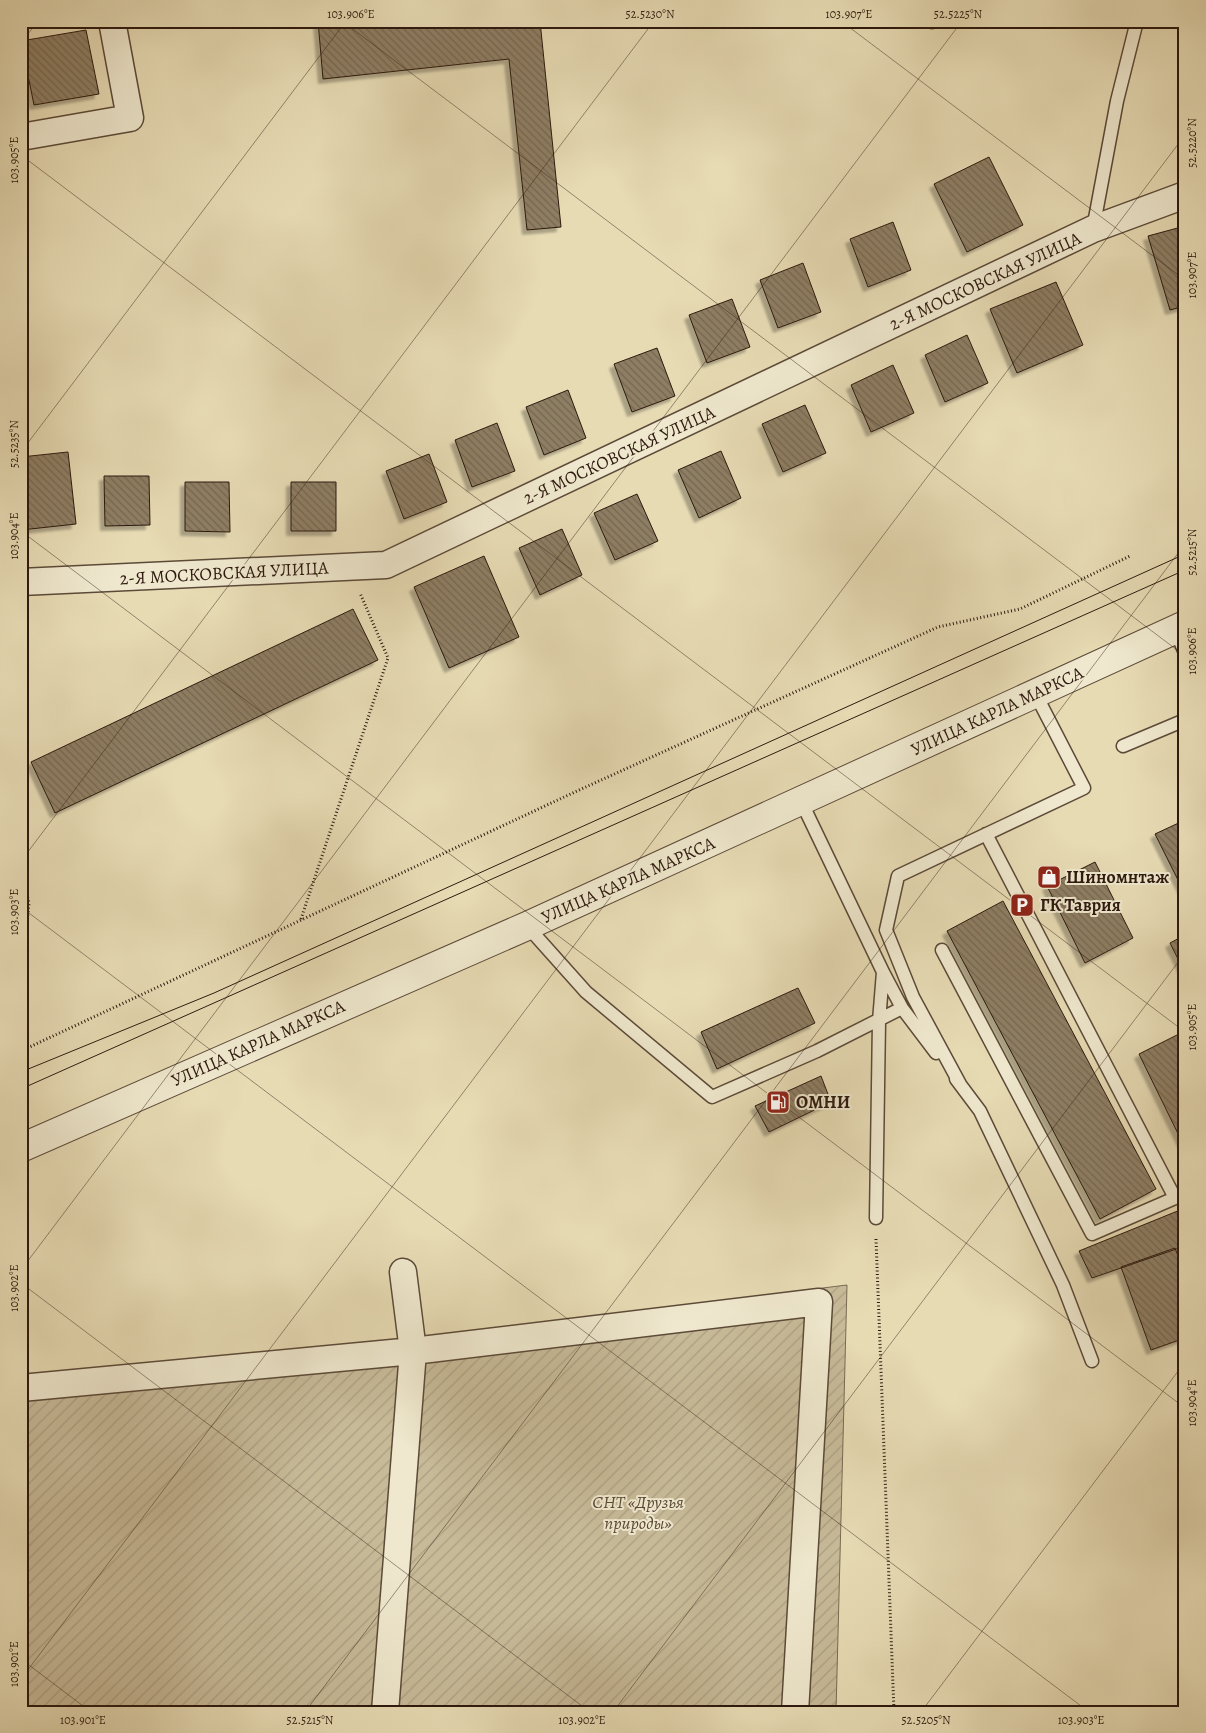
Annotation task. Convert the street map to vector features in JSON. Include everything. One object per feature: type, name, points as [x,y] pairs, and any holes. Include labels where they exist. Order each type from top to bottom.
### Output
[{"type":"street","points":[[21,137],[130,118],[112,21]]},
{"type":"street","name":"2-Я МОСКОВСКАЯ УЛИЦА","points":[[21,582],[386,565],[1093,229],[1185,195]]},
{"type":"street","name":"УЛИЦА КАРЛА МАРКСА","points":[[21,1148],[527,926],[1035,693],[1181,636]]},
{"type":"street","name":"УЛИЦА КАРЛА МАРКСА","points":[[21,1129],[68,1126]]},
{"type":"street","points":[[385,1712],[412,1351],[403,1272]]},
{"type":"street","points":[[21,1388],[412,1351],[818,1302],[796,1712]]},
{"type":"lane","points":[[1093,229],[1117,101],[1137,21]]},
{"type":"lane","points":[[960,1084],[913,997],[886,930],[898,876],[1084,788],[1035,693]]},
{"type":"lane","points":[[1124,746],[1185,720]]},
{"type":"lane","points":[[801,801],[902,1008],[980,1111],[1063,1285],[1092,1361]]},
{"type":"lane","points":[[942,950],[1092,1234],[1175,1198],[986,834]]},
{"type":"lane","points":[[527,926],[586,992],[712,1097],[879,1021],[902,1008]]},
{"type":"lane","points":[[876,1218],[879,1021],[883,972]]},
{"type":"path","points":[[21,1051],[568,795],[938,627],[1020,610],[1130,556]]},
{"type":"path","points":[[301,920],[388,658],[358,588]]},
{"type":"path","points":[[21,870],[29,903],[21,988]]},
{"type":"path","points":[[876,1218],[894,1712]]},
{"type":"green space","name":"СНТ «Друзья природы»","points":[[847,1285],[836,1712],[21,1712],[21,1387]]},
{"type":"building","points":[[318,21],[540,21],[561,227],[527,230],[509,59],[323,79]]},
{"type":"building","points":[[86,30],[99,94],[34,105],[21,41]]},
{"type":"building","points":[[989,157],[1023,225],[967,252],[934,184]]},
{"type":"building","points":[[893,222],[911,270],[868,287],[850,239]]},
{"type":"building","points":[[1185,226],[1185,306],[1170,310],[1148,236]]},
{"type":"building","points":[[803,263],[821,312],[778,328],[760,280]]},
{"type":"building","points":[[1056,282],[1083,345],[1017,373],[990,309]]},
{"type":"building","points":[[732,299],[750,347],[707,363],[689,315]]},
{"type":"building","points":[[967,335],[988,383],[945,402],[925,355]]},
{"type":"building","points":[[657,348],[675,396],[632,412],[614,364]]},
{"type":"building","points":[[893,365],[914,413],[871,432],[851,385]]},
{"type":"building","points":[[568,390],[586,438],[544,455],[526,407]]},
{"type":"building","points":[[805,405],[826,453],[783,472],[762,424]]},
{"type":"building","points":[[497,423],[515,471],[472,487],[455,440]]},
{"type":"building","points":[[721,451],[741,498],[699,518],[678,470]]},
{"type":"building","points":[[68,452],[76,524],[21,530],[21,457]]},
{"type":"building","points":[[429,454],[447,502],[404,519],[386,471]]},
{"type":"building","points":[[104,476],[149,476],[150,525],[105,526]]},
{"type":"building","points":[[185,482],[229,482],[230,532],[185,531]]},
{"type":"building","points":[[291,482],[336,482],[336,531],[291,531]]},
{"type":"building","points":[[637,494],[658,541],[615,560],[594,513]]},
{"type":"building","points":[[562,529],[582,575],[540,595],[519,548]]},
{"type":"building","points":[[484,556],[519,637],[449,668],[414,587]]},
{"type":"building","points":[[353,609],[378,660],[55,813],[31,762]]},
{"type":"building","points":[[1185,820],[1185,894],[1155,834]]},
{"type":"building","points":[[1095,862],[1133,938],[1085,963],[1047,886]]},
{"type":"building","points":[[1003,901],[1156,1189],[1100,1219],[947,931]]},
{"type":"building","points":[[1185,935],[1185,973],[1170,943]]},
{"type":"building","points":[[798,988],[815,1023],[717,1069],[701,1032]]},
{"type":"building","points":[[1185,1031],[1185,1148],[1139,1054]]},
{"type":"building","points":[[821,1076],[831,1102],[769,1132],[755,1106]]},
{"type":"building","points":[[1185,1208],[1185,1246],[1092,1278],[1079,1251]]},
{"type":"building","points":[[1175,1248],[1185,1274],[1185,1338],[1151,1350],[1121,1267]]},
{"type":"tram line","points":[[21,1072],[214,993],[1185,554]]},
{"type":"tram line","points":[[21,1089],[1185,570]]},
{"type":"place","name":"Шиномнтаж","points":[[1049,877]]},
{"type":"place","name":"ГК Таврия","points":[[1022,905]]},
{"type":"place","name":"ОМНИ","points":[[778,1102]]}]
